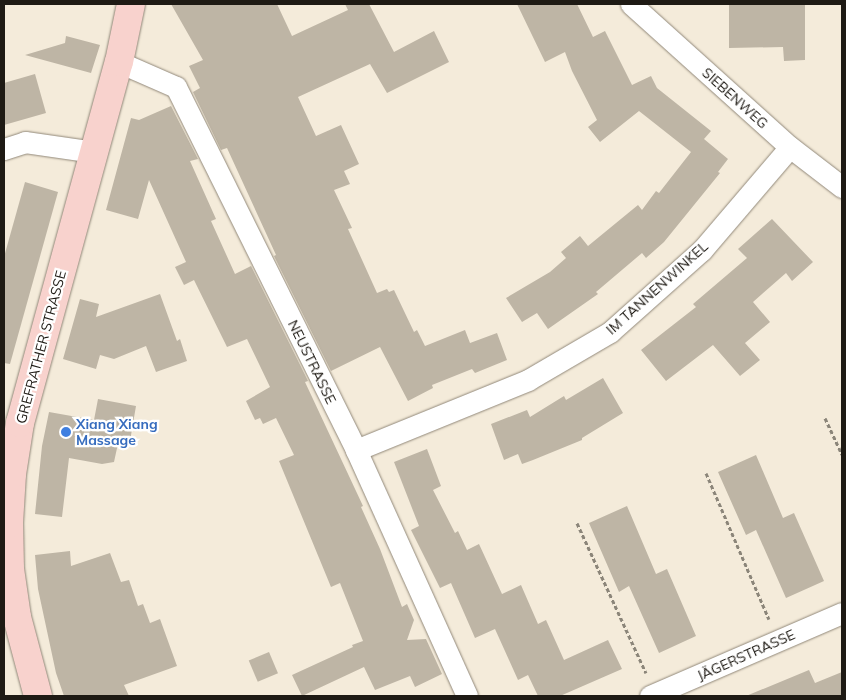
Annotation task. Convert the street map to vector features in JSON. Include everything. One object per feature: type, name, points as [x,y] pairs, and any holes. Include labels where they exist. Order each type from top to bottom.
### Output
[{"type":"main road","name":"GREFRATHER STRASSE","points":[[38,696],[17,617],[10,569],[9,523],[12,474],[20,423],[120,62],[132,4]]},
{"type":"street","name":"SIEBENWEG","points":[[631,4],[790,147],[842,187]]},
{"type":"street","name":"NEUSTRASSE","points":[[120,62],[176,87],[356,450],[467,696]]},
{"type":"street","points":[[4,149],[25,142],[94,152]]},
{"type":"street","name":"IM TANNENWINKEL","points":[[356,450],[528,380],[610,332],[702,250],[790,147]]},
{"type":"street","name":"JÄGERSTRASSE","points":[[653,695],[842,613]]},
{"type":"path","points":[[825,418],[842,454]]},
{"type":"path","points":[[706,473],[779,641]]},
{"type":"path","points":[[577,523],[653,695]]},
{"type":"building","points":[[171,4],[277,4],[292,36],[348,10],[345,4],[369,4],[394,52],[434,31],[449,62],[387,93],[370,64],[298,97],[316,136],[341,125],[359,164],[344,171],[350,184],[334,190],[352,228],[348,229],[377,293],[387,289],[389,292],[394,290],[414,332],[417,330],[425,346],[465,330],[470,343],[497,333],[507,360],[475,373],[472,369],[432,385],[433,388],[408,401],[380,347],[331,371],[274,256],[276,255],[227,148],[221,150],[193,92],[200,88],[189,66],[203,60]]},
{"type":"building","points":[[517,4],[577,4],[593,37],[605,31],[632,85],[651,76],[657,88],[711,131],[704,139],[728,159],[718,172],[720,173],[664,242],[646,258],[642,253],[596,292],[598,294],[548,329],[537,313],[522,322],[506,298],[550,272],[566,258],[561,252],[580,236],[588,246],[638,205],[642,210],[656,191],[659,193],[691,152],[639,111],[600,142],[588,127],[597,120],[572,71],[565,52],[545,62]]},
{"type":"building","points":[[729,4],[805,4],[805,60],[784,61],[783,47],[729,48]]},
{"type":"building","points":[[66,36],[100,45],[91,73],[25,55],[65,43]]},
{"type":"building","points":[[35,74],[46,113],[4,125],[4,83]]},
{"type":"building","points":[[171,106],[198,159],[190,161],[216,219],[211,221],[235,274],[251,266],[308,381],[305,382],[363,506],[361,507],[380,549],[402,607],[407,604],[414,620],[407,640],[426,639],[442,674],[415,687],[410,676],[375,690],[364,667],[302,696],[292,675],[363,641],[340,583],[331,587],[279,461],[294,455],[276,418],[263,424],[260,418],[255,420],[246,401],[270,387],[247,339],[227,347],[194,280],[184,285],[175,267],[186,262],[149,180],[138,219],[106,210],[131,118],[139,120]]},
{"type":"building","points":[[25,182],[58,192],[10,364],[4,363],[4,257]]},
{"type":"building","points":[[772,219],[813,262],[792,281],[786,273],[753,302],[770,322],[745,343],[760,360],[740,376],[713,345],[666,381],[641,350],[696,307],[693,304],[747,258],[738,249]]},
{"type":"building","points":[[160,294],[177,341],[180,339],[187,361],[156,372],[146,346],[114,359],[100,355],[96,369],[63,359],[80,299],[99,304],[96,317]]},
{"type":"building","points":[[603,378],[623,413],[582,438],[582,440],[533,460],[522,464],[518,454],[504,460],[491,424],[527,410],[530,417],[564,396],[566,400]]},
{"type":"building","points":[[98,399],[136,406],[130,441],[119,439],[114,462],[102,464],[69,458],[62,517],[35,514],[42,446],[49,412],[94,420]]},
{"type":"building","points":[[427,449],[441,486],[433,490],[455,533],[458,531],[467,550],[479,544],[502,594],[521,585],[538,624],[546,620],[564,660],[608,640],[622,669],[560,696],[538,696],[528,675],[518,680],[495,629],[475,638],[451,583],[440,588],[411,530],[419,526],[394,462]]},
{"type":"building","points":[[756,455],[783,518],[794,513],[824,581],[786,598],[756,530],[746,535],[718,472]]},
{"type":"building","points":[[627,506],[656,574],[667,569],[696,636],[659,653],[629,586],[619,592],[589,523]]},
{"type":"building","points":[[70,551],[71,566],[110,553],[121,582],[129,580],[138,606],[143,604],[150,623],[160,619],[177,666],[124,685],[129,696],[64,696],[56,673],[38,589],[35,555]]},
{"type":"building","points":[[269,652],[278,673],[258,682],[249,661]]},
{"type":"building","points":[[809,670],[815,683],[842,672],[842,696],[746,696]]},
{"type":"place","name":"Xiang Xiang Massage","points":[[66,432]]}]
